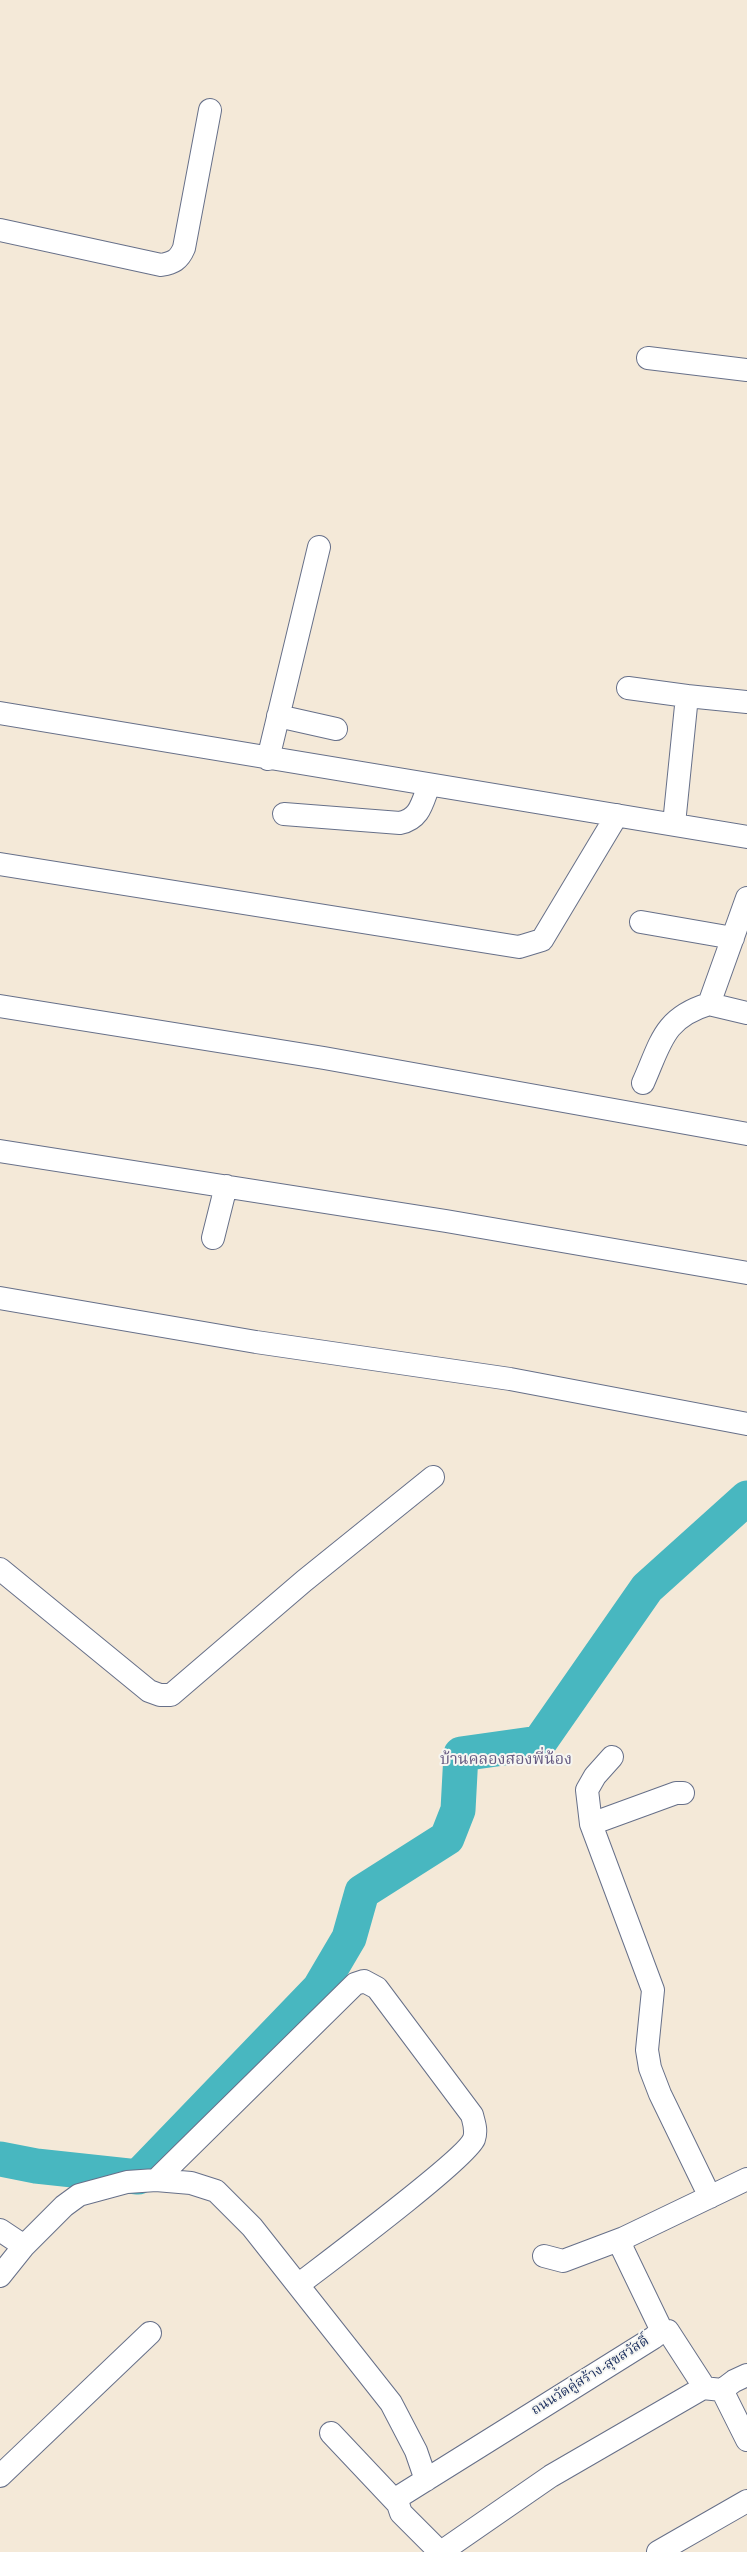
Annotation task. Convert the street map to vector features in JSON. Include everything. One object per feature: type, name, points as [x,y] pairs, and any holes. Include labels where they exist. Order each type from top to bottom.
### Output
[{"type":"street","points":[[0,230],[161,265],[172,263],[180,257],[184,248],[210,110]]},
{"type":"street","points":[[648,358],[747,370]]},
{"type":"street","points":[[268,759],[320,547]]},
{"type":"street","points":[[628,688],[747,702]]},
{"type":"street","points":[[674,824],[687,696]]},
{"type":"street","points":[[0,713],[268,759],[747,837]]},
{"type":"street","points":[[278,716],[336,729]]},
{"type":"street","points":[[284,814],[400,823],[410,821],[419,813],[429,785]]},
{"type":"street","points":[[0,864],[519,947],[542,940],[617,815]]},
{"type":"street","points":[[709,1004],[747,898]]},
{"type":"street","points":[[641,922],[733,938]]},
{"type":"street","points":[[643,1083],[666,1030],[679,1017],[709,1004],[747,1013]]},
{"type":"street","points":[[0,1006],[324,1058],[747,1134]]},
{"type":"street","points":[[0,1151],[226,1186],[747,1273]]},
{"type":"street","points":[[212,1238],[226,1186]]},
{"type":"street","points":[[0,1298],[256,1342],[510,1379],[747,1424]]},
{"type":"street","points":[[0,1569],[149,1691],[160,1695],[171,1695],[304,1581],[433,1477]]},
{"type":"street","points":[[612,1757],[595,1776],[587,1790],[591,1824],[653,1990],[647,2050],[650,2068],[660,2094],[710,2197]]},
{"type":"street","points":[[591,1824],[676,1793],[683,1793]]},
{"type":"street","points":[[156,2180],[355,1984],[364,1981],[377,1988],[472,2115],[476,2127],[474,2139],[440,2172],[298,2285]]},
{"type":"street","points":[[544,2256],[563,2261],[624,2238],[747,2179]]},
{"type":"street","points":[[0,2276],[24,2246],[64,2206],[79,2195],[127,2182],[156,2180],[190,2183],[216,2191],[252,2227],[391,2403],[416,2451],[426,2480]]},
{"type":"street","points":[[0,2230],[24,2246]]},
{"type":"street","name":"ถนนวัดคู่สร้าง-สุขสวัสดิ์","points":[[398,2504],[400,2496],[662,2331],[622,2248],[624,2238]]},
{"type":"street","points":[[662,2331],[668,2331],[701,2382],[712,2389],[747,2440]]},
{"type":"street","points":[[0,2476],[150,2333]]},
{"type":"street","points":[[330,2433],[398,2504],[402,2513],[441,2552],[551,2476],[712,2389],[747,2375]]},
{"type":"street","points":[[658,2552],[747,2501]]},
{"type":"waterway","points":[[0,2159],[36,2166],[138,2177],[319,1989],[349,1938],[362,1892],[447,1838],[458,1810],[461,1754],[539,1743],[647,1588],[747,1498]]},
{"type":"district","name":"บ้านคลองสองพี่น้อง","points":[[506,1761]]}]
